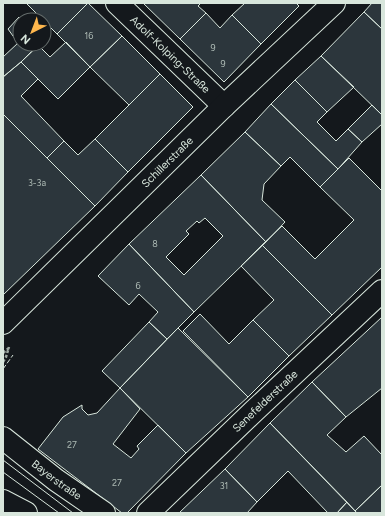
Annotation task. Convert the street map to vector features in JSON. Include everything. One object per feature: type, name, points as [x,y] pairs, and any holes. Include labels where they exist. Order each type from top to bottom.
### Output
[{"type":"street","name":"Adolf-Kolping-Straße","points":[[117,3],[224,106]]},
{"type":"street","name":"Schillerstraße","points":[[3,323],[224,106],[334,3]]},
{"type":"street","name":"Senefelderstraße","points":[[148,513],[382,291]]},
{"type":"street","name":"Bayerstraße","points":[[5,441],[56,480],[104,513]]},
{"type":"street","points":[[3,501],[26,513]]},
{"type":"path","points":[[3,353],[10,347],[3,362]]},
{"type":"building","points":[[26,3],[88,3],[57,34],[52,29],[52,12],[35,12]]},
{"type":"building","points":[[88,3],[122,36],[90,67],[57,34]]},
{"type":"building","points":[[143,3],[201,3],[198,6],[206,13],[180,39]]},
{"type":"building","points":[[245,3],[296,3],[299,6],[261,44],[232,15]]},
{"type":"building","points":[[372,3],[382,3],[382,29],[364,12]]},
{"type":"building","points":[[364,12],[382,29],[382,115],[321,56]]},
{"type":"building","points":[[206,13],[220,28],[232,15],[261,44],[224,82],[180,39]]},
{"type":"building","points":[[12,25],[12,35],[8,29]]},
{"type":"building","points":[[122,36],[160,74],[129,105],[90,67]]},
{"type":"building","points":[[66,42],[90,67],[58,99],[21,62],[31,52],[45,52],[50,57]]},
{"type":"building","points":[[12,49],[12,52],[32,52],[3,77],[3,57]]},
{"type":"building","points":[[321,56],[354,87],[327,112],[295,80]]},
{"type":"building","points":[[21,62],[38,79],[21,96],[64,141],[47,158],[3,114],[3,77]]},
{"type":"building","points":[[160,74],[193,107],[128,172],[95,139]]},
{"type":"building","points":[[295,80],[327,112],[317,122],[336,141],[348,129],[362,142],[338,169],[271,104]]},
{"type":"building","points":[[271,104],[338,169],[320,187],[290,157],[281,166],[245,132]]},
{"type":"building","points":[[372,105],[382,115],[382,124],[362,142],[348,129]]},
{"type":"building","points":[[3,114],[95,206],[3,295]]},
{"type":"building","points":[[245,132],[281,166],[264,184],[262,200],[285,222],[266,242],[201,175]]},
{"type":"building","points":[[95,139],[128,172],[95,206],[47,158],[64,141],[78,155]]},
{"type":"building","points":[[349,158],[382,191],[382,267],[332,315],[262,245],[282,226],[315,259],[354,220],[320,187]]},
{"type":"building","points":[[201,175],[266,242],[194,312],[129,244]],"holes":[[[205,218],[223,236],[184,275],[166,257],[189,234],[186,231],[197,221],[199,223]]]},
{"type":"building","points":[[129,244],[194,312],[167,339],[149,322],[158,312],[139,294],[129,305],[98,276]]},
{"type":"building","points":[[262,245],[332,315],[289,356],[253,320],[274,300],[241,266]]},
{"type":"building","points":[[200,314],[229,344],[253,320],[289,356],[248,397],[183,331]]},
{"type":"building","points":[[382,317],[382,388],[346,417],[312,382]]},
{"type":"building","points":[[149,322],[167,339],[120,388],[102,371]]},
{"type":"building","points":[[178,328],[248,397],[186,453],[120,388]]},
{"type":"building","points":[[312,382],[346,417],[327,435],[346,452],[364,436],[382,455],[382,485],[355,511],[270,423]]},
{"type":"building","points":[[120,388],[140,409],[113,444],[131,458],[139,449],[137,446],[158,425],[186,453],[127,513],[122,513],[38,449],[63,417],[82,405],[82,409],[88,415],[97,413]]},
{"type":"building","points":[[270,423],[347,502],[337,513],[328,513],[288,471],[257,502],[225,469]]},
{"type":"building","points":[[225,469],[257,502],[247,513],[179,513]]},
{"type":"building","points":[[382,485],[382,513],[357,513],[355,511]]},
{"type":"building","points":[[347,502],[357,513],[337,513]]},
{"type":"tram line","points":[[3,460],[73,513]]},
{"type":"tram line","points":[[3,472],[59,513]]},
{"type":"fence","points":[[3,369],[13,355]]}]
